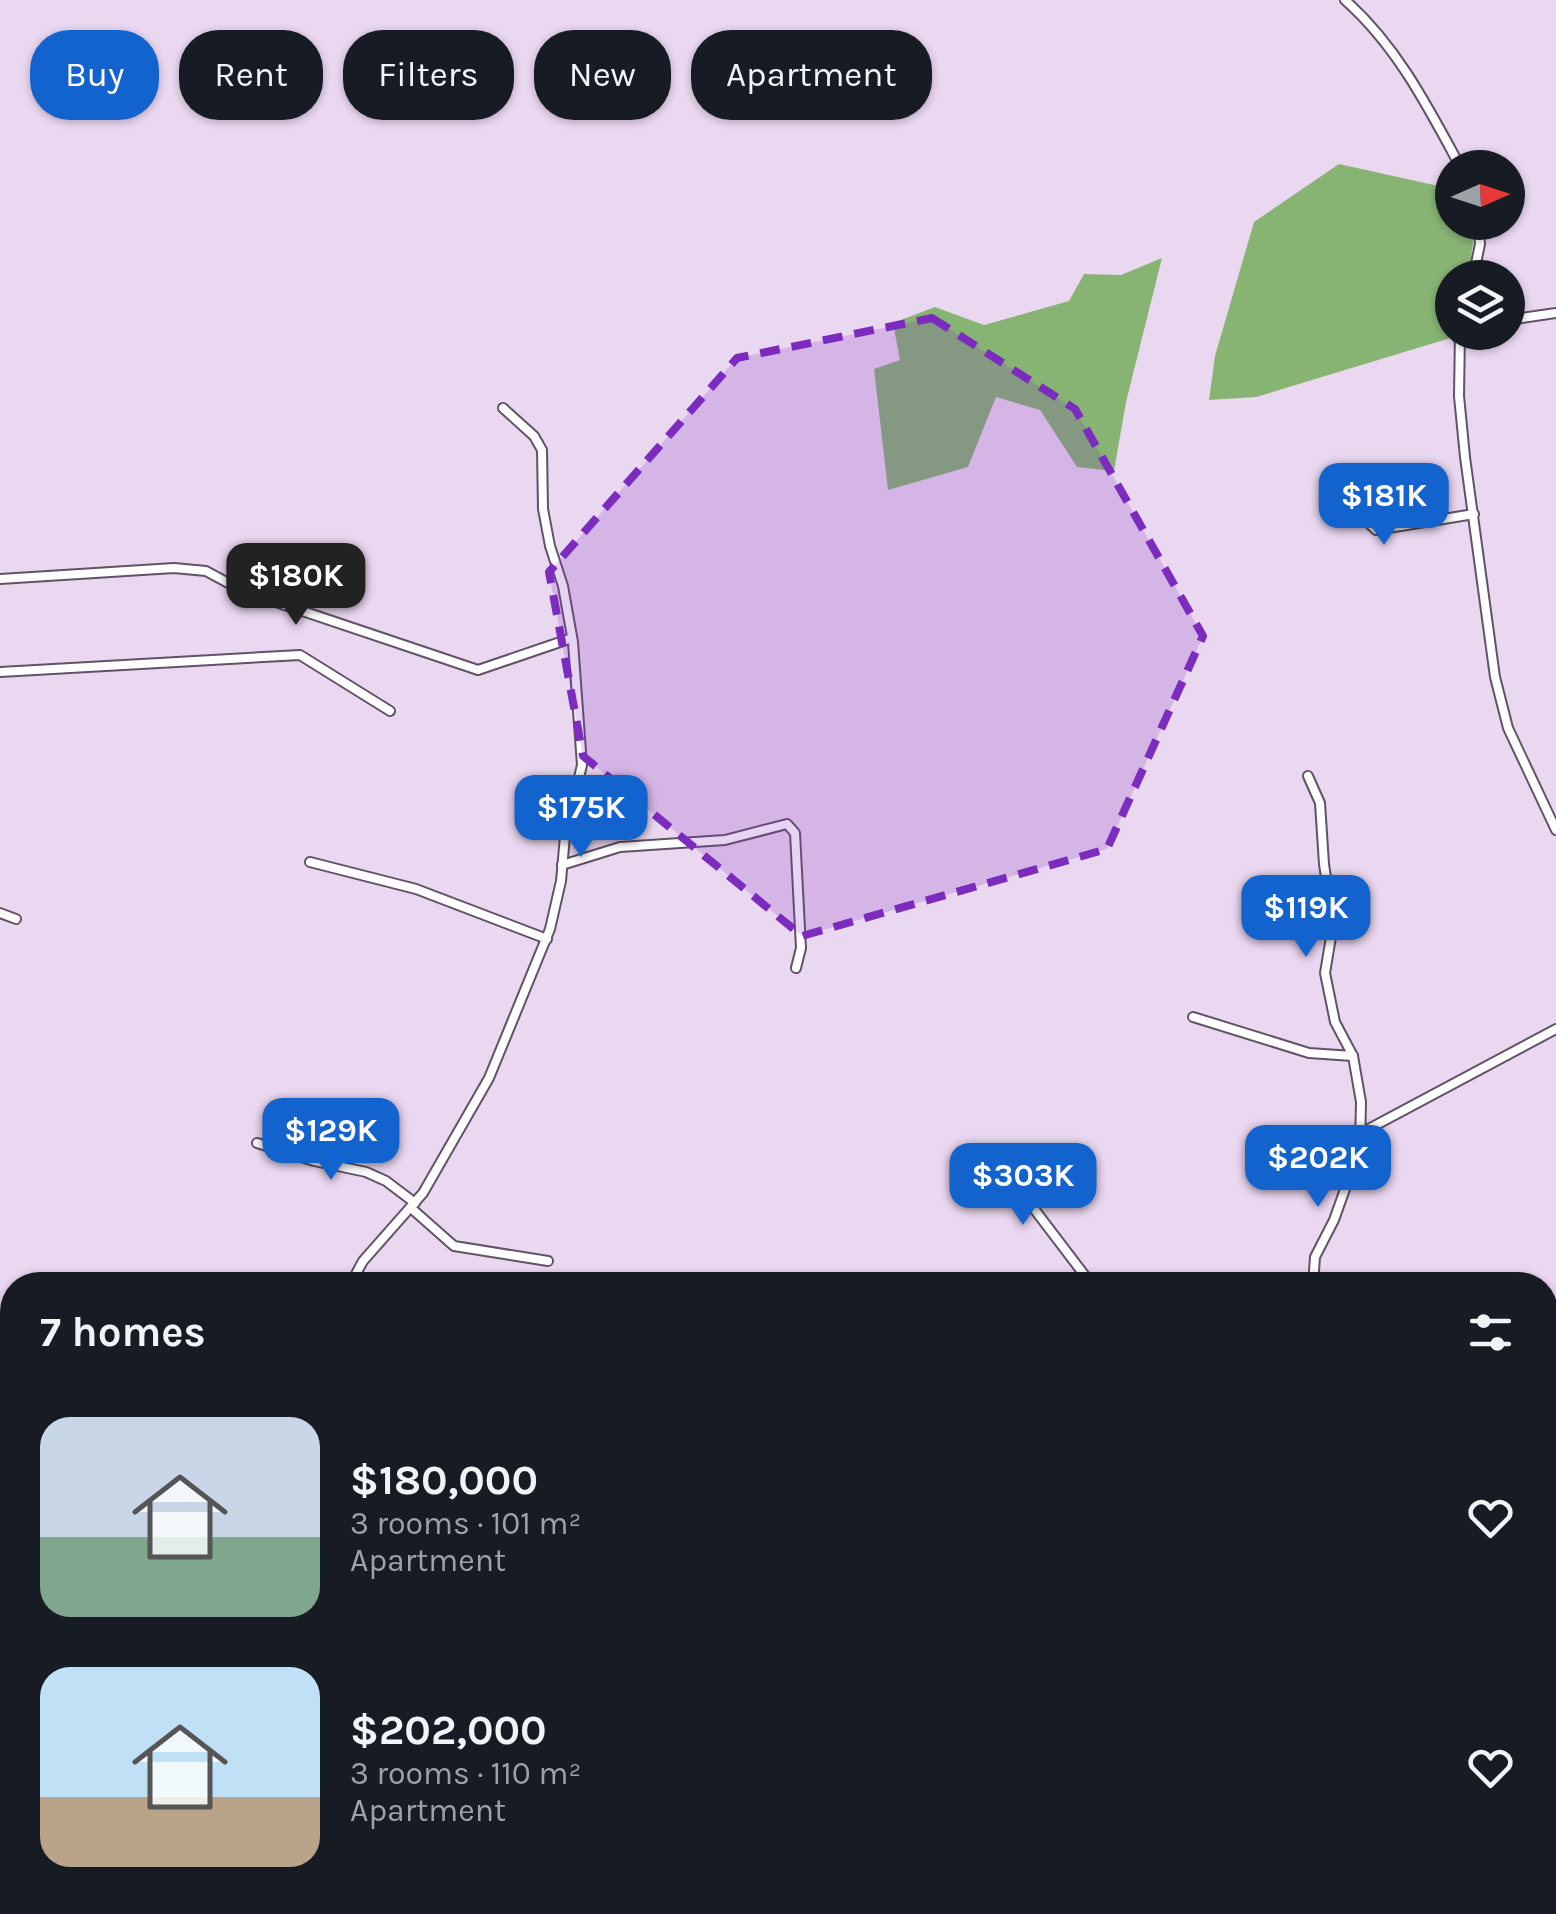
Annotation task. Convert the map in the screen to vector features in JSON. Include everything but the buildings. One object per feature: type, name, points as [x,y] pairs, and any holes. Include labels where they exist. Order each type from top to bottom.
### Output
[{"type":"street","points":[[1345,0],[1366,18],[1400,62],[1451,150]]},
{"type":"street","points":[[1525,318],[1556,313]]},
{"type":"street","points":[[1459,350],[1459,396],[1500,699],[1508,728],[1556,830]]},
{"type":"street","points":[[357,1272],[413,1205],[445,1158],[489,1078],[547,940],[564,836],[582,765],[572,638],[563,586],[546,531],[542,450],[534,436],[502,408]]},
{"type":"street","points":[[1340,474],[1348,504],[1376,530],[1474,514]]},
{"type":"street","points":[[0,579],[174,568],[206,571],[242,590],[478,670],[572,638]]},
{"type":"street","points":[[0,672],[300,655],[390,710]]},
{"type":"street","points":[[1308,776],[1320,803],[1324,864],[1334,924],[1325,973],[1335,1022],[1353,1056],[1361,1090],[1358,1156],[1315,1257],[1314,1272]]},
{"type":"street","points":[[562,865],[620,847],[714,842],[787,824],[795,833],[800,948],[796,968]]},
{"type":"street","points":[[310,862],[416,889],[547,940]]},
{"type":"street","points":[[0,913],[16,919]]},
{"type":"street","points":[[1193,1016],[1309,1053],[1353,1056]]},
{"type":"street","points":[[1361,1132],[1556,1029]]},
{"type":"street","points":[[257,1142],[386,1181],[454,1246],[548,1261]]},
{"type":"street","points":[[975,1149],[1006,1172],[1082,1272]]},
{"type":"highlighted area","points":[[932,318],[1075,409],[1203,636],[1107,849],[802,936],[583,756],[549,572],[737,358]]},
{"type":"green space","points":[[1339,164],[1435,185],[1435,240],[1473,240],[1473,244],[1471,260],[1435,260],[1435,343],[1256,397],[1209,400],[1215,356],[1254,222]]},
{"type":"green space","points":[[1162,258],[1126,402],[1114,471],[1077,467],[1040,410],[996,397],[968,467],[888,490],[874,369],[900,360],[893,323],[935,307],[984,325],[1069,301],[1084,274],[1121,275]]}]
